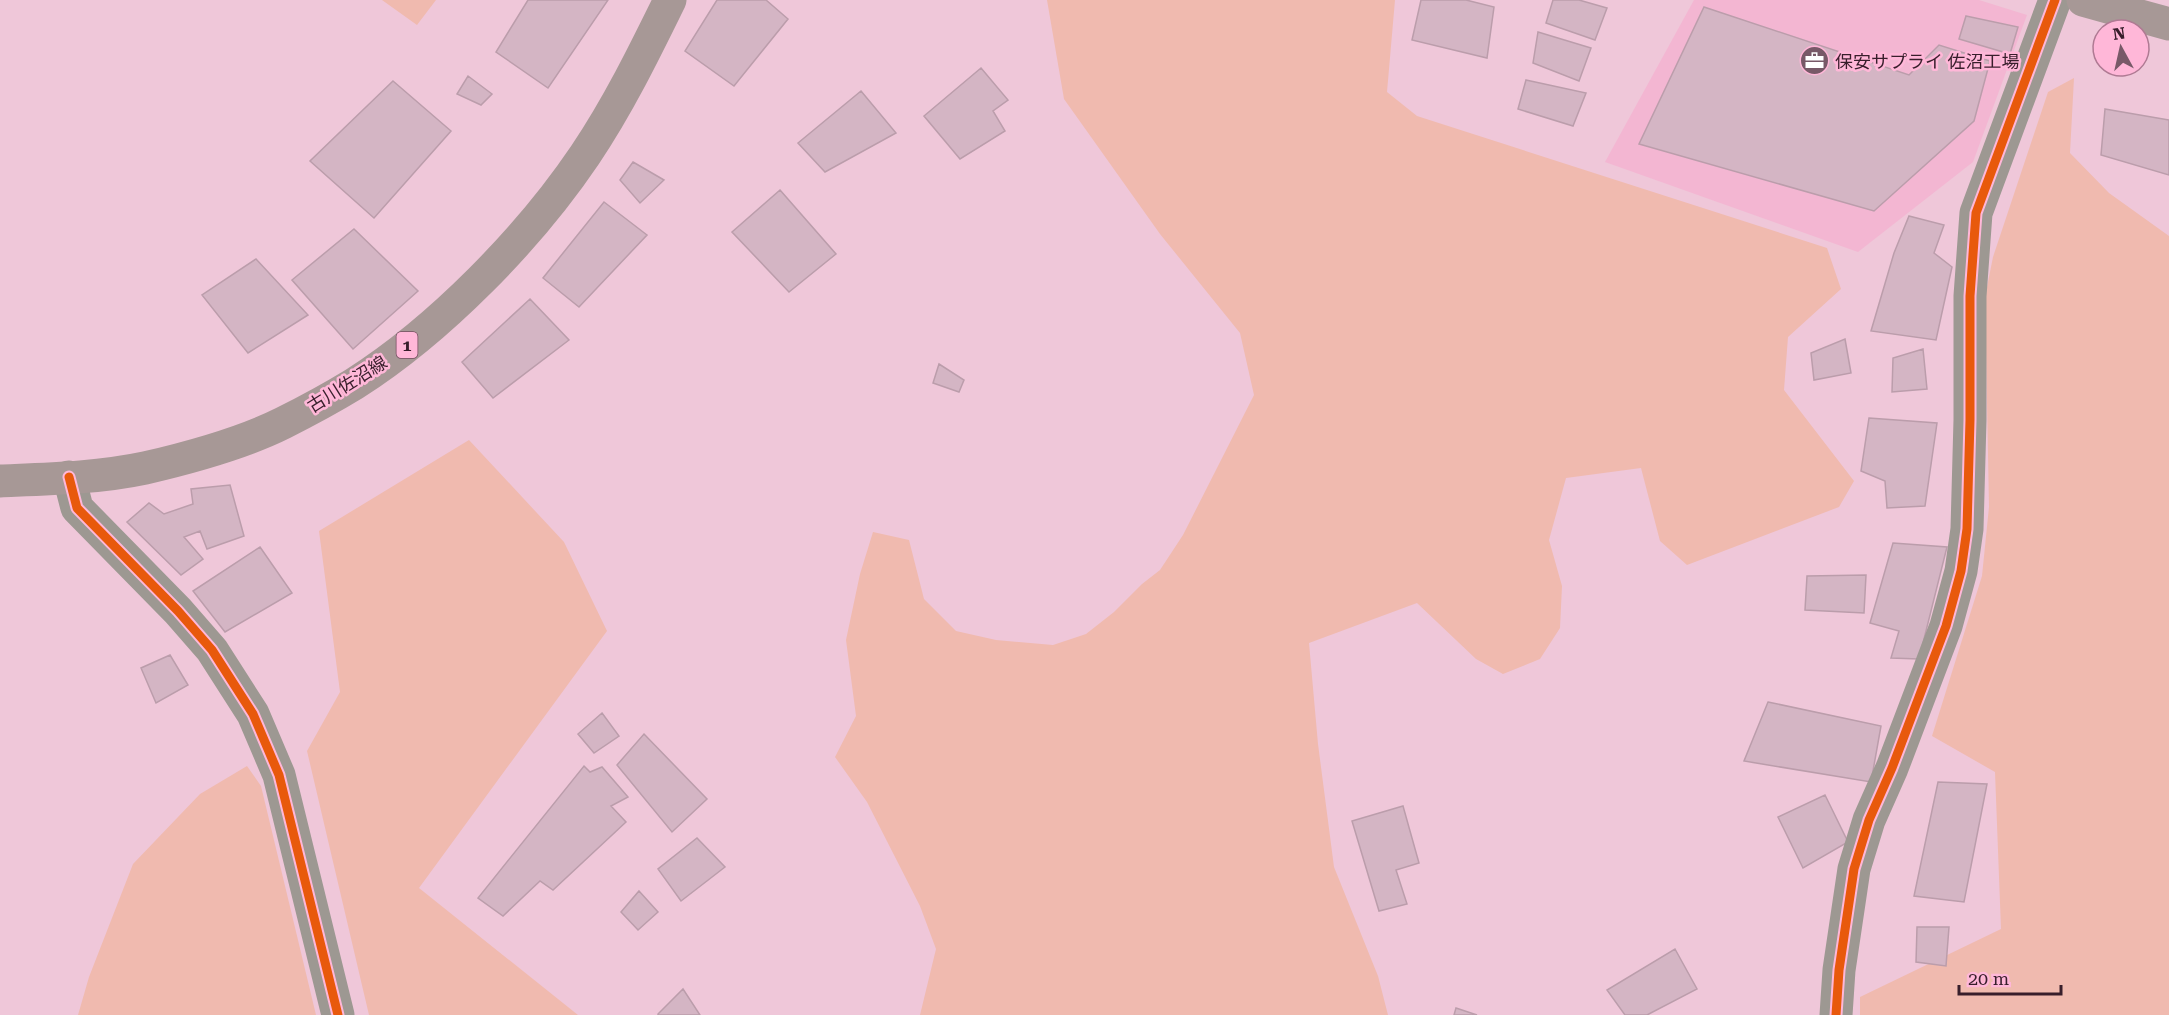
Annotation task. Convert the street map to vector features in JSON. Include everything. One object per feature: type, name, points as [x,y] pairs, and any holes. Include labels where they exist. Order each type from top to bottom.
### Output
[{"type":"main road","name":"古川佐沼線","points":[[0,481],[69,477],[142,468],[210,451],[280,424],[355,384],[421,335],[481,279],[536,220],[585,156],[624,92],[670,0]]},
{"type":"main road","points":[[2083,0],[2169,24]]},
{"type":"street","points":[[1836,1015],[1839,970],[1854,869],[1869,820],[1892,768],[1946,626],[1961,572],[1967,529],[1970,296],[1976,213],[2055,0]]},
{"type":"street","points":[[69,477],[77,508],[206,642],[253,714],[279,775],[338,1015]]},
{"type":"shaded area","points":[[382,0],[436,0],[417,25]]},
{"type":"shaded area","points":[[1047,0],[1395,0],[1387,92],[1417,116],[1827,248],[1841,289],[1788,337],[1784,390],[1854,481],[1839,507],[1687,565],[1660,541],[1641,468],[1566,478],[1549,540],[1562,586],[1560,628],[1540,659],[1503,674],[1476,659],[1417,603],[1309,643],[1318,744],[1334,867],[1378,976],[1388,1015],[920,1015],[936,949],[920,906],[867,802],[835,757],[856,716],[846,640],[860,574],[873,532],[909,540],[924,599],[956,631],[996,640],[1053,645],[1086,634],[1160,570],[1183,535],[1254,395],[1240,333],[1160,234],[1064,99]]},
{"type":"shaded area","name":"保安サプライ 佐沼工場","points":[[1694,0],[1979,0],[2027,15],[1973,162],[1858,252],[1605,162]]},
{"type":"shaded area","points":[[2074,78],[2070,153],[2109,193],[2169,236],[2169,1015],[1860,1015],[1860,997],[2001,929],[1995,772],[1932,736],[1982,576],[1989,507],[1985,297],[1993,257],[2048,92]]},
{"type":"shaded area","points":[[469,440],[564,542],[607,631],[419,888],[578,1015],[369,1015],[307,751],[340,692],[319,531]]},
{"type":"shaded area","points":[[247,766],[261,786],[316,1015],[78,1015],[89,977],[133,864],[200,794]]},
{"type":"building","points":[[528,0],[608,0],[548,88],[496,52]]},
{"type":"building","points":[[717,0],[766,0],[788,19],[734,86],[685,51]]},
{"type":"building","points":[[1421,0],[1466,0],[1494,7],[1487,58],[1412,40]]},
{"type":"building","points":[[1553,0],[1579,0],[1607,8],[1595,40],[1546,23]]},
{"type":"building","points":[[1704,7],[1909,75],[1939,45],[1990,61],[1974,121],[1874,211],[1639,144]]},
{"type":"building","points":[[1966,16],[2018,27],[2010,54],[1959,39]]},
{"type":"building","points":[[1538,32],[1591,48],[1579,81],[1533,63]]},
{"type":"building","points":[[981,68],[1008,100],[993,111],[1005,131],[960,159],[924,116]]},
{"type":"building","points":[[468,76],[492,94],[481,105],[457,94]]},
{"type":"building","points":[[1526,80],[1586,93],[1573,126],[1518,109]]},
{"type":"building","points":[[393,81],[451,131],[374,218],[310,161]]},
{"type":"building","points":[[861,91],[896,133],[825,172],[798,143]]},
{"type":"building","points":[[2105,109],[2169,120],[2169,175],[2101,155]]},
{"type":"building","points":[[633,162],[664,180],[640,203],[620,180]]},
{"type":"building","points":[[780,190],[836,254],[789,292],[732,232]]},
{"type":"building","points":[[604,202],[647,235],[579,307],[543,278]]},
{"type":"building","points":[[1909,216],[1944,225],[1934,253],[1952,267],[1936,340],[1871,331],[1894,253]]},
{"type":"building","points":[[354,229],[418,291],[353,349],[292,280]]},
{"type":"building","points":[[256,259],[308,315],[248,353],[202,295]]},
{"type":"building","points":[[530,299],[569,340],[493,398],[462,362]]},
{"type":"building","points":[[1845,339],[1851,373],[1814,380],[1811,353]]},
{"type":"building","points":[[1923,349],[1927,389],[1892,392],[1893,358]]},
{"type":"building","points":[[939,364],[964,380],[959,392],[933,383]]},
{"type":"building","points":[[1869,418],[1937,423],[1925,506],[1887,508],[1885,481],[1861,471]]},
{"type":"building","points":[[230,485],[244,536],[207,549],[200,531],[184,537],[203,559],[181,575],[127,522],[149,503],[164,514],[193,504],[191,489]]},
{"type":"building","points":[[1893,543],[1947,547],[1919,659],[1891,658],[1899,631],[1870,623]]},
{"type":"building","points":[[260,547],[292,593],[225,632],[193,591]]},
{"type":"building","points":[[1866,575],[1864,613],[1805,610],[1807,576]]},
{"type":"building","points":[[170,655],[188,685],[156,703],[141,668]]},
{"type":"building","points":[[1768,702],[1881,726],[1871,782],[1744,761]]},
{"type":"building","points":[[602,713],[619,736],[594,753],[578,734]]},
{"type":"building","points":[[644,734],[707,799],[672,832],[617,765]]},
{"type":"building","points":[[584,766],[590,772],[602,767],[628,797],[611,806],[626,822],[553,890],[540,881],[503,916],[478,898]]},
{"type":"building","points":[[1938,782],[1987,784],[1964,902],[1914,896]]},
{"type":"building","points":[[1825,795],[1848,842],[1803,868],[1778,817]]},
{"type":"building","points":[[1403,806],[1419,863],[1396,870],[1407,904],[1379,911],[1352,821]]},
{"type":"building","points":[[697,838],[725,867],[681,901],[658,869]]},
{"type":"building","points":[[639,891],[658,912],[638,930],[621,912]]},
{"type":"building","points":[[1917,927],[1949,927],[1946,966],[1916,962]]},
{"type":"building","points":[[1675,949],[1697,989],[1647,1015],[1625,1015],[1607,990]]},
{"type":"building","points":[[683,989],[700,1015],[658,1015],[658,1014]]},
{"type":"building","points":[[1456,1008],[1477,1015],[1454,1015]]},
{"type":"cycle path","points":[[1836,1015],[1839,970],[1854,869],[1869,820],[1892,768],[1946,626],[1961,571],[1967,529],[1970,296],[1976,213],[2055,0]]},
{"type":"cycle path","points":[[69,477],[77,508],[178,611],[212,650],[253,714],[279,775],[338,1015]]},
{"type":"place","name":"保安サプライ 佐沼工場","points":[[1814,61]]}]
